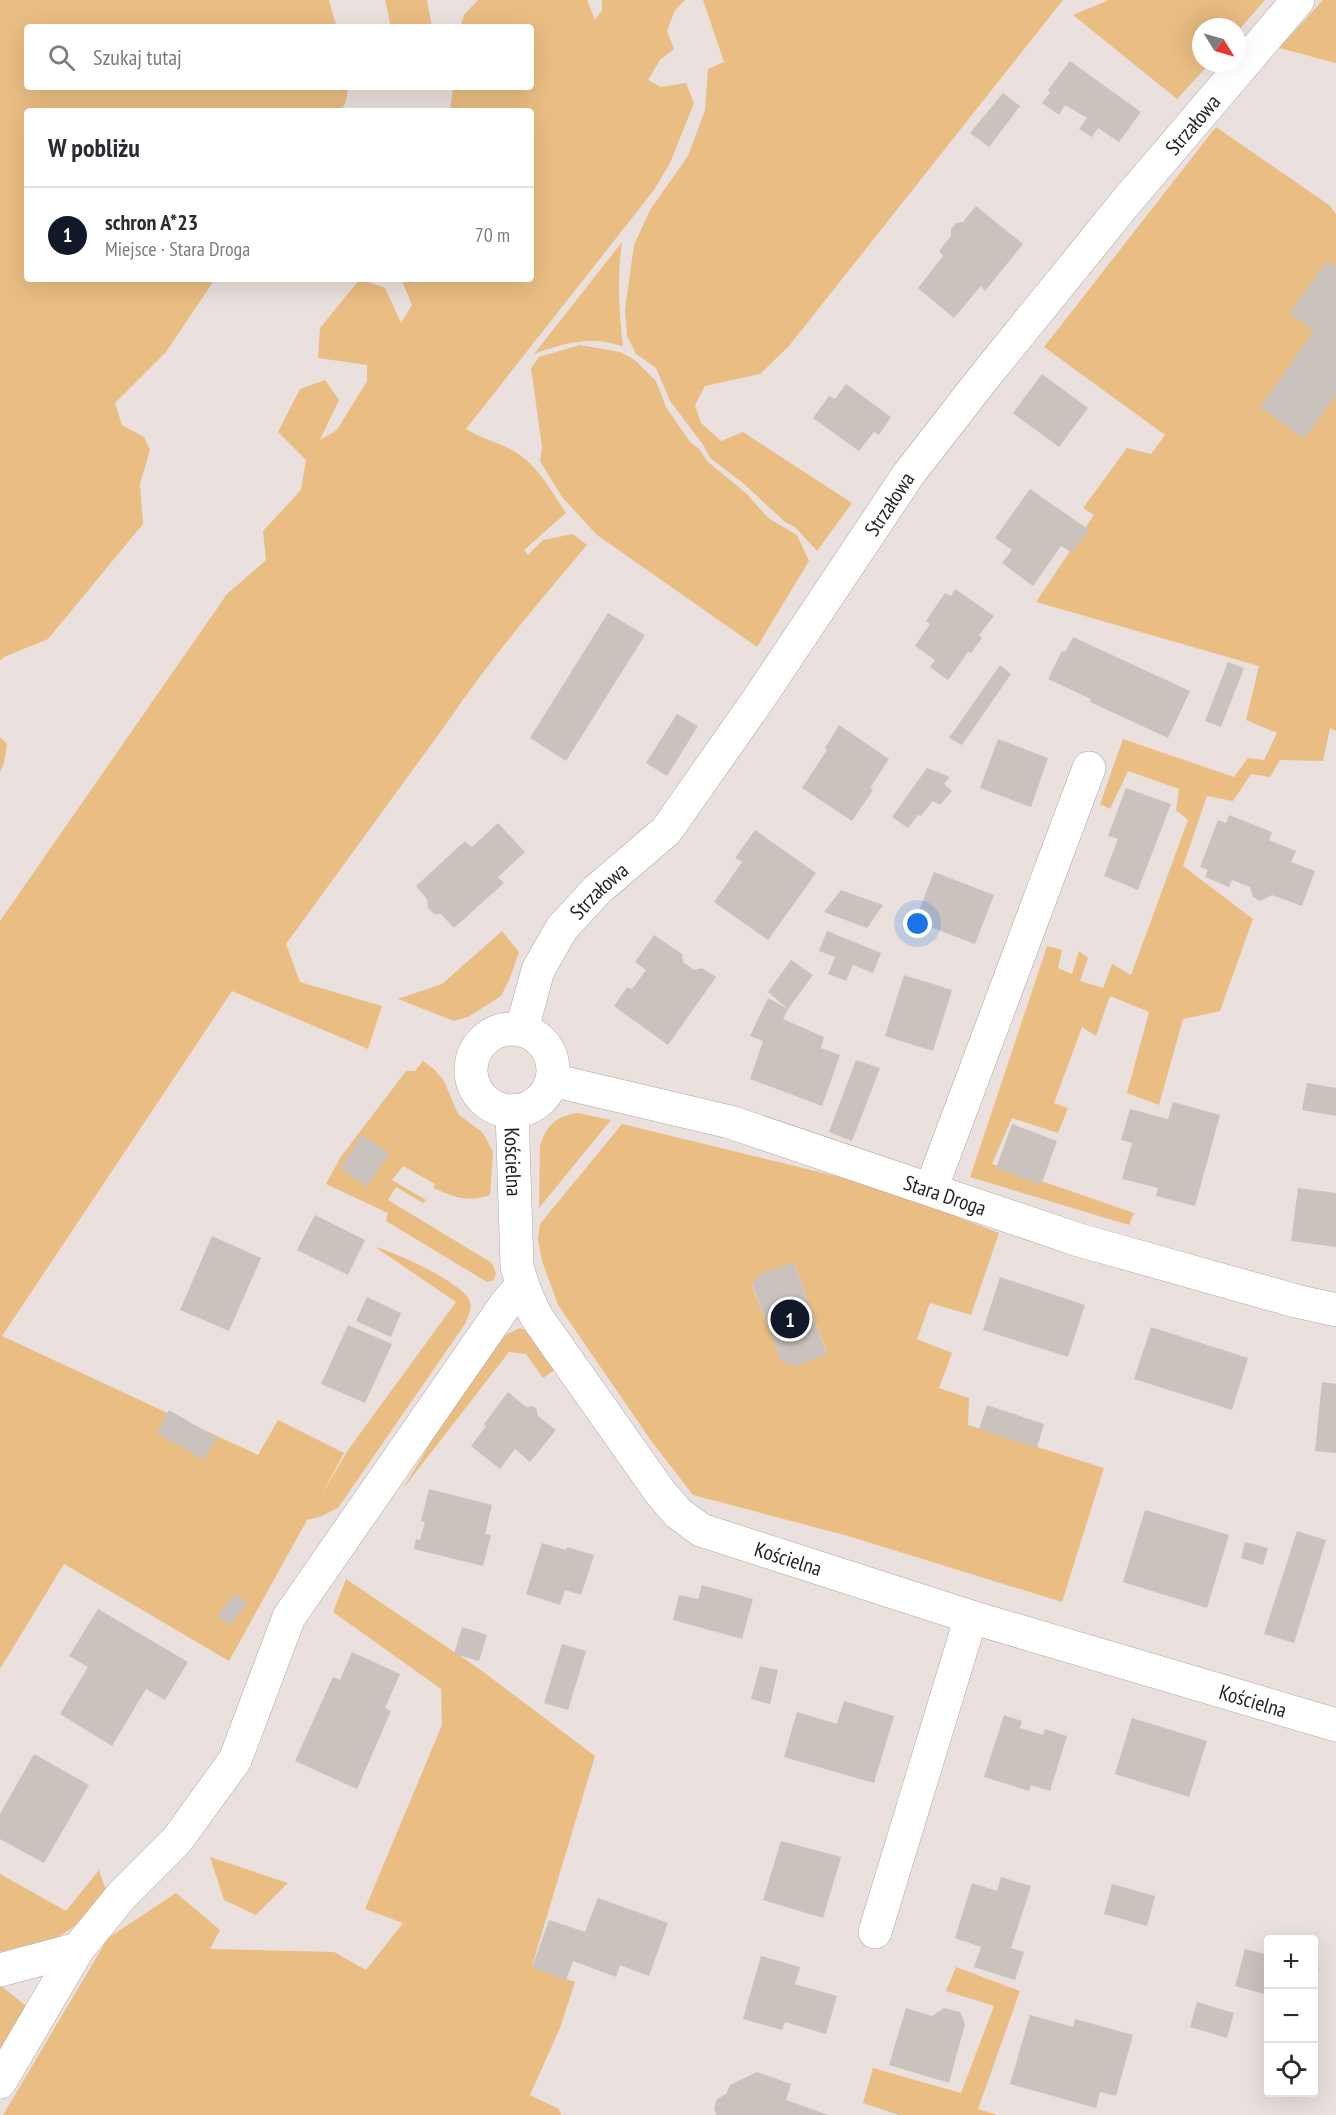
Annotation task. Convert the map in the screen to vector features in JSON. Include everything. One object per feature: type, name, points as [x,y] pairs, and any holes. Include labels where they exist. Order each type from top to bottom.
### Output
[{"type":"street","name":"Strzałowa","points":[[522,1029],[538,970],[562,928],[597,890],[666,831],[760,697],[908,475],[1126,202],[1298,0]]},
{"type":"street","points":[[931,1189],[1089,768]]},
{"type":"street","points":[[522,1029],[544,1043],[554,1067],[552,1080],[547,1093],[526,1109],[500,1110],[487,1103],[478,1094],[472,1082],[471,1069],[476,1050],[488,1036],[504,1030],[522,1029]]},
{"type":"street","name":"Stara Droga","points":[[552,1080],[730,1122],[1079,1240],[1264,1293],[1336,1310]]},
{"type":"street","name":"Kościelna","points":[[513,1111],[516,1244],[522,1285],[538,1319],[660,1492],[688,1522],[701,1530],[971,1617],[1336,1725]]},
{"type":"street","points":[[0,2082],[78,1949],[123,1894],[177,1840],[235,1760],[289,1617],[506,1304],[522,1285]]},
{"type":"street","points":[[875,1932],[971,1617]]},
{"type":"street","points":[[0,1970],[78,1949]]},
{"type":"shaded area","points":[[0,0],[329,0],[336,24],[24,24],[24,90],[348,90],[342,108],[24,108],[24,282],[213,282],[166,352],[115,403],[122,425],[144,437],[150,450],[140,484],[143,524],[48,639],[4,657],[0,661]]},
{"type":"shaded area","points":[[385,0],[427,0],[431,24],[390,24]]},
{"type":"shaded area","points":[[478,0],[587,0],[595,20],[602,10],[602,0],[685,0],[675,10],[667,31],[674,49],[660,60],[648,80],[661,87],[686,83],[694,103],[670,163],[654,190],[466,429],[519,454],[542,477],[566,513],[524,550],[528,555],[543,540],[573,534],[587,545],[482,675],[286,944],[300,982],[382,1006],[368,1049],[232,991],[2,1336],[258,1455],[278,1420],[344,1453],[321,1496],[348,1450],[456,1302],[375,1247],[412,1261],[456,1286],[470,1302],[469,1313],[465,1324],[338,1508],[307,1520],[229,1661],[64,1564],[0,1669],[0,921],[227,594],[266,560],[263,531],[301,490],[306,460],[278,432],[300,389],[325,380],[339,400],[320,440],[337,430],[367,381],[367,365],[318,358],[320,328],[358,282],[368,282],[385,288],[401,323],[412,305],[402,282],[534,282],[534,108],[450,108],[453,90],[534,90],[534,24],[461,24],[464,15]]},
{"type":"shaded area","points":[[703,0],[1063,0],[789,346],[760,374],[705,386],[695,405],[701,423],[721,441],[743,432],[852,503],[817,551],[795,527],[785,522],[743,483],[710,458],[704,446],[670,401],[656,368],[636,354],[627,336],[625,310],[634,245],[650,210],[688,156],[705,110],[708,69],[724,62]]},
{"type":"shaded area","points":[[1109,0],[1265,0],[1246,22],[1246,18],[1192,18],[1192,72],[1202,72],[1177,99],[1073,15]]},
{"type":"shaded area","points":[[1323,0],[1336,0],[1336,63],[1279,48]]},
{"type":"shaded area","points":[[1216,127],[1329,205],[1336,214],[1336,731],[1330,728],[1323,761],[1280,760],[1270,777],[1251,774],[1233,801],[1207,796],[1183,866],[1253,919],[1220,1011],[1183,1019],[1159,1105],[1127,1093],[1149,1012],[1110,996],[1096,1036],[1082,1027],[1054,1103],[1068,1108],[1058,1133],[1012,1118],[992,1164],[1134,1213],[1129,1225],[970,1177],[1047,946],[1062,950],[1058,968],[1072,974],[1079,951],[1088,958],[1080,981],[1103,988],[1112,964],[1131,975],[1188,820],[1176,810],[1179,789],[1128,771],[1110,809],[1100,804],[1123,739],[1234,777],[1248,758],[1264,760],[1277,733],[1246,720],[1259,666],[1036,602],[1094,515],[1083,508],[1127,448],[1151,454],[1165,435],[1044,347]]},
{"type":"shaded area","points":[[622,242],[619,294],[623,347],[601,341],[590,341],[556,347],[534,354]]},
{"type":"shaded area","points":[[580,345],[620,352],[635,360],[656,381],[666,407],[690,442],[699,449],[708,462],[747,494],[768,518],[797,535],[809,561],[757,647],[597,535],[562,497],[540,461],[542,447],[531,368],[539,357]]},
{"type":"shaded area","points":[[0,737],[7,744],[0,772]]},
{"type":"shaded area","points":[[502,931],[519,952],[501,996],[468,1017],[454,1021],[398,999],[442,984]]},
{"type":"shaded area","points":[[423,1061],[444,1081],[458,1114],[482,1132],[493,1152],[490,1195],[474,1199],[455,1196],[433,1188],[435,1184],[403,1166],[392,1180],[426,1200],[423,1203],[396,1187],[388,1200],[492,1263],[496,1273],[494,1280],[487,1282],[386,1221],[388,1213],[326,1184],[340,1158],[406,1071],[415,1071]]},
{"type":"shaded area","points":[[577,1113],[611,1120],[539,1208],[542,1139],[558,1119]]},
{"type":"shaded area","points":[[622,1124],[877,1186],[999,1233],[971,1315],[930,1303],[917,1339],[952,1353],[939,1388],[969,1398],[968,1425],[1104,1468],[1062,1602],[848,1536],[693,1495],[652,1442],[558,1305],[542,1261],[538,1239],[540,1224]],"holes":[[[794,1263],[827,1353],[795,1366],[781,1361],[752,1285],[762,1273]]]},
{"type":"shaded area","points":[[520,1328],[532,1333],[556,1369],[543,1378],[526,1354],[509,1352],[402,1490],[485,1353],[503,1336]]},
{"type":"shaded area","points":[[346,1579],[478,1668],[595,1756],[532,1966],[575,1982],[560,2028],[530,2095],[559,2109],[561,2115],[3,2115],[108,1938],[176,1893],[220,1930],[210,1949],[334,1952],[366,1970],[403,1923],[365,1909],[442,1725],[441,1689],[333,1612]]},
{"type":"shaded area","points":[[210,1857],[288,1883],[256,1915],[224,1900]]},
{"type":"shaded area","points":[[99,1870],[106,1890],[93,1914],[58,1937],[0,1952],[0,1874],[66,1911]]},
{"type":"shaded area","points":[[956,1967],[1020,1991],[978,2109],[997,2115],[899,2115],[863,2103],[873,2068],[961,2093],[994,2006],[946,1991]]},
{"type":"shaded area","points":[[0,1985],[34,2012],[0,2072]]},
{"type":"building","points":[[1070,61],[1141,112],[1119,142],[1098,128],[1092,137],[1079,129],[1087,118],[1065,105],[1059,115],[1042,103],[1050,93],[1048,90]]},
{"type":"building","points":[[1003,93],[1020,106],[989,147],[970,133]]},
{"type":"building","points":[[976,206],[1023,244],[985,291],[981,286],[954,318],[918,288],[943,256],[939,251],[951,236],[951,229],[956,223],[963,222]]},
{"type":"building","points":[[1327,261],[1336,267],[1336,395],[1304,439],[1260,407],[1314,331],[1289,313]]},
{"type":"building","points":[[1042,374],[1088,408],[1059,447],[1013,413]]},
{"type":"building","points":[[846,384],[891,417],[879,435],[874,432],[859,451],[813,418],[829,396],[835,399]]},
{"type":"building","points":[[1030,489],[1089,530],[1072,553],[1061,546],[1033,586],[1002,563],[1012,550],[995,538]]},
{"type":"building","points":[[955,589],[994,616],[979,635],[982,638],[971,653],[968,652],[948,680],[930,667],[935,660],[915,646],[930,624],[926,621],[945,593],[951,596]]},
{"type":"building","points":[[608,613],[645,635],[566,761],[530,738]]},
{"type":"building","points":[[1073,637],[1190,691],[1168,738],[1090,702],[1091,699],[1048,679],[1062,651],[1065,652]]},
{"type":"building","points":[[1228,662],[1244,668],[1221,727],[1205,721]]},
{"type":"building","points":[[1000,665],[1011,674],[962,745],[949,738]]},
{"type":"building","points":[[677,714],[698,726],[667,776],[646,763]]},
{"type":"building","points":[[839,725],[889,759],[870,788],[873,790],[852,821],[802,788],[827,750],[825,748]]},
{"type":"building","points":[[998,739],[1048,758],[1031,807],[980,788]]},
{"type":"building","points":[[927,768],[950,777],[944,784],[952,791],[940,805],[933,801],[908,828],[892,817]]},
{"type":"building","points":[[1126,788],[1171,804],[1138,890],[1104,876],[1118,839],[1108,836]]},
{"type":"building","points":[[1229,815],[1272,832],[1269,840],[1296,851],[1291,862],[1315,871],[1302,906],[1272,895],[1260,901],[1253,897],[1250,887],[1232,880],[1229,887],[1205,877],[1208,870],[1200,867],[1218,820],[1226,823]]},
{"type":"building","points":[[498,823],[525,852],[498,877],[504,883],[454,928],[441,914],[434,914],[428,908],[427,899],[416,886],[465,841],[472,847]]},
{"type":"building","points":[[755,830],[816,873],[768,940],[714,902],[742,862],[735,858]]},
{"type":"building","points":[[934,872],[994,895],[975,944],[915,921]]},
{"type":"building","points":[[841,890],[883,905],[867,928],[824,912]]},
{"type":"building","points":[[827,931],[881,953],[873,973],[853,965],[846,981],[828,974],[835,957],[819,951]]},
{"type":"building","points":[[654,935],[682,954],[683,962],[694,970],[702,968],[716,977],[668,1045],[614,1006],[627,987],[632,989],[646,970],[635,962]]},
{"type":"building","points":[[791,960],[813,975],[788,1009],[768,992]]},
{"type":"building","points":[[904,975],[952,990],[933,1051],[885,1036]]},
{"type":"building","points":[[768,998],[788,1009],[783,1019],[824,1037],[821,1048],[840,1055],[822,1106],[750,1079],[763,1041],[750,1036]]},
{"type":"building","points":[[856,1060],[880,1068],[852,1141],[829,1132]]},
{"type":"building","points":[[1307,1083],[1336,1088],[1336,1116],[1302,1110]]},
{"type":"building","points":[[1173,1102],[1220,1115],[1195,1206],[1156,1196],[1158,1188],[1122,1179],[1132,1143],[1121,1140],[1130,1109],[1168,1119]]},
{"type":"building","points":[[1012,1124],[1057,1141],[1041,1185],[996,1168]]},
{"type":"building","points":[[362,1135],[390,1153],[367,1187],[340,1168]]},
{"type":"building","points":[[1298,1188],[1336,1193],[1336,1247],[1291,1241]]},
{"type":"building","points":[[315,1215],[365,1240],[348,1275],[297,1250]]},
{"type":"building","points":[[212,1236],[261,1258],[229,1331],[180,1310]]},
{"type":"building","points":[[794,1263],[827,1354],[795,1366],[781,1361],[752,1284],[762,1273]]},
{"type":"building","points":[[1000,1277],[1085,1305],[1068,1357],[983,1330]]},
{"type":"building","points":[[367,1297],[401,1313],[391,1337],[356,1321]]},
{"type":"building","points":[[348,1325],[392,1344],[365,1403],[321,1384]]},
{"type":"building","points":[[1151,1327],[1248,1358],[1232,1410],[1134,1379]]},
{"type":"building","points":[[1322,1382],[1336,1384],[1336,1453],[1315,1451]]},
{"type":"building","points":[[508,1392],[526,1407],[533,1406],[538,1416],[556,1430],[530,1462],[515,1449],[500,1469],[471,1446]]},
{"type":"building","points":[[987,1405],[1044,1424],[1037,1448],[979,1429]]},
{"type":"building","points":[[169,1410],[217,1438],[204,1460],[157,1433]]},
{"type":"building","points":[[429,1489],[492,1505],[485,1534],[491,1535],[483,1566],[414,1549],[416,1539],[420,1540],[425,1522],[421,1521]]},
{"type":"building","points":[[1145,1510],[1229,1535],[1207,1608],[1123,1582]]},
{"type":"building","points":[[1297,1531],[1326,1540],[1294,1643],[1264,1634]]},
{"type":"building","points":[[1245,1542],[1268,1548],[1263,1565],[1241,1558]]},
{"type":"building","points":[[542,1543],[594,1555],[581,1595],[565,1590],[560,1605],[526,1594]]},
{"type":"building","points":[[702,1585],[753,1599],[742,1639],[673,1620],[679,1595],[698,1599]]},
{"type":"building","points":[[235,1593],[247,1603],[230,1626],[217,1616]]},
{"type":"building","points":[[98,1609],[188,1662],[165,1700],[146,1689],[112,1746],[60,1714],[88,1667],[69,1656]]},
{"type":"building","points":[[462,1627],[487,1635],[479,1661],[454,1654]]},
{"type":"building","points":[[562,1644],[586,1651],[568,1710],[544,1703]]},
{"type":"building","points":[[352,1652],[400,1674],[385,1708],[391,1711],[357,1789],[295,1761],[333,1677],[340,1680]]},
{"type":"building","points":[[760,1666],[778,1670],[770,1704],[751,1699]]},
{"type":"building","points":[[844,1701],[894,1716],[874,1783],[784,1757],[797,1712],[837,1724]]},
{"type":"building","points":[[1004,1715],[1022,1721],[1020,1728],[1043,1735],[1045,1729],[1067,1736],[1050,1791],[1031,1785],[1029,1791],[984,1777]]},
{"type":"building","points":[[1132,1718],[1207,1741],[1189,1797],[1115,1774]]},
{"type":"building","points":[[34,1754],[89,1785],[44,1863],[0,1839],[0,1814]]},
{"type":"building","points":[[781,1841],[841,1857],[823,1918],[763,1900]]},
{"type":"building","points":[[1001,1877],[1031,1886],[1011,1948],[1024,1952],[1015,1980],[974,1967],[981,1947],[955,1938],[972,1883],[997,1891]]},
{"type":"building","points":[[1112,1884],[1155,1896],[1147,1926],[1104,1914]]},
{"type":"building","points":[[598,1898],[668,1923],[649,1976],[620,1965],[616,1977],[573,1961],[566,1980],[532,1967],[549,1920],[585,1932]]},
{"type":"building","points":[[1245,1949],[1264,1954],[1264,1994],[1235,1986]]},
{"type":"building","points":[[761,1956],[800,1967],[795,1984],[837,1996],[826,2034],[785,2022],[782,2030],[743,2019]]},
{"type":"building","points":[[1197,2002],[1234,2013],[1227,2038],[1190,2027]]},
{"type":"building","points":[[906,2008],[932,2016],[944,2008],[960,2012],[965,2024],[949,2083],[889,2065]]},
{"type":"building","points":[[1030,2015],[1073,2027],[1075,2019],[1133,2035],[1116,2096],[1100,2092],[1096,2108],[1010,2084]]},
{"type":"building","points":[[757,2072],[791,2084],[786,2100],[828,2115],[716,2115],[714,2109],[717,2099],[726,2094],[730,2085]]},
{"type":"place","name":"schron A*23","points":[[790,1319]]}]
